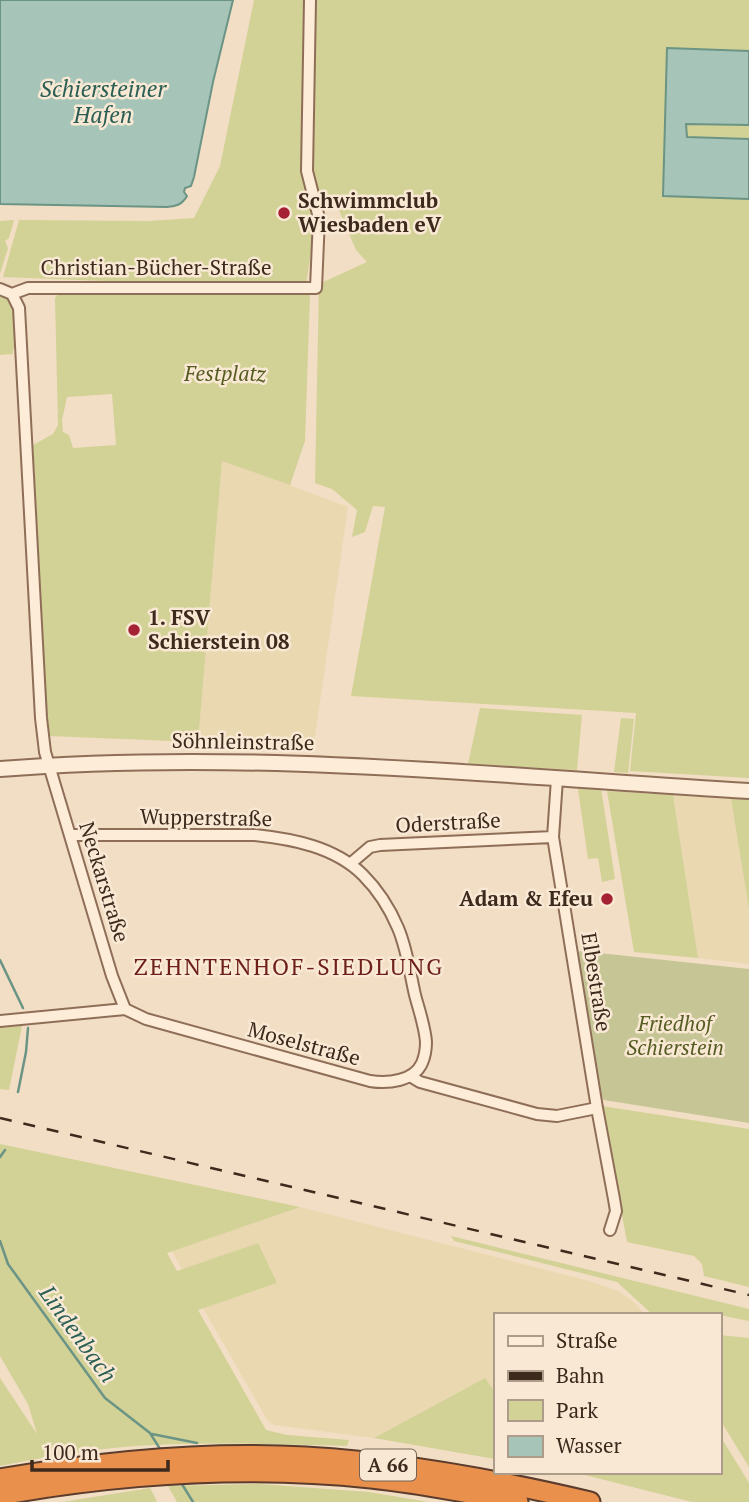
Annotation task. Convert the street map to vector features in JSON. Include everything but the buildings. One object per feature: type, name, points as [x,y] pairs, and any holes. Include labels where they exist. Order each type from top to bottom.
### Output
[{"type":"highway","name":"A 66","points":[[0,1479],[86,1465],[134,1468],[281,1456],[373,1463],[472,1477],[590,1502]]},
{"type":"highway","name":"A 66","points":[[183,1465],[360,1477],[518,1502]]},
{"type":"highway","name":"A 66","points":[[0,1495],[89,1480],[134,1468]]},
{"type":"street","name":"Christian-Bücher-Straße","points":[[0,289],[12,294],[28,288],[316,288],[319,218],[307,171],[310,0]]},
{"type":"street","name":"Neckarstraße","points":[[12,294],[19,308],[22,338],[41,730],[48,766],[112,976],[125,1009]]},
{"type":"street","name":"Söhnleinstraße","points":[[0,769],[144,762],[253,762],[749,791]]},
{"type":"street","name":"Elbestraße","points":[[557,779],[553,837],[614,1199],[615,1212],[610,1230]]},
{"type":"street","name":"Wupperstraße","points":[[70,835],[275,837],[308,844],[350,864],[383,898],[401,938],[426,1039],[422,1063],[410,1076]]},
{"type":"street","name":"Oderstraße","points":[[350,864],[370,848],[380,845],[553,837]]},
{"type":"street","name":"Moselstraße","points":[[0,1021],[125,1009],[146,1019],[370,1081],[393,1082],[410,1076],[419,1082],[537,1114],[557,1116],[597,1108]]},
{"type":"shaded area","points":[[222,460],[348,507],[314,744],[198,742]]},
{"type":"shaded area","points":[[673,795],[731,799],[749,909],[749,964],[698,958]]},
{"type":"shaded area","points":[[300,1207],[589,1281],[618,1291],[633,1301],[643,1313],[494,1313],[494,1391],[485,1378],[374,1438],[274,1425],[268,1421],[203,1308],[276,1283],[258,1243],[182,1270],[172,1251]]},
{"type":"green space","points":[[254,0],[305,0],[303,167],[313,221],[306,284],[156,283],[3,277],[19,220],[149,221],[194,218],[220,166]]},
{"type":"green space","points":[[313,0],[749,0],[749,778],[630,771],[636,713],[351,696],[385,507],[373,506],[365,532],[352,537],[357,510],[332,489],[315,483],[319,284],[367,262],[356,250],[333,196],[320,201],[311,167]]},
{"type":"green space","points":[[14,220],[9,238],[5,241],[8,248],[0,274],[0,221]]},
{"type":"green space","name":"Festplatz","points":[[59,293],[310,294],[305,441],[290,485],[222,461],[198,742],[48,736],[33,445],[53,434],[58,425],[55,298]],"holes":[[[112,394],[116,445],[73,448],[69,435],[63,432],[62,420],[67,397]]]},
{"type":"green space","points":[[0,294],[11,304],[16,317],[18,348],[13,349],[13,354],[0,355]]},
{"type":"green space","points":[[480,708],[582,715],[577,770],[468,764]]},
{"type":"green space","points":[[621,718],[634,719],[628,773],[614,772]]},
{"type":"green space","points":[[601,788],[615,879],[602,882],[598,858],[588,859],[578,789]]},
{"type":"green space","points":[[607,791],[673,795],[698,958],[634,952]]},
{"type":"green space","points":[[731,799],[749,799],[749,909]]},
{"type":"green space","name":"Friedhof Schierstein","points":[[580,951],[749,969],[749,1123],[604,1100],[600,1095],[576,955]]},
{"type":"green space","points":[[22,1026],[9,1090],[0,1089],[0,1028]]},
{"type":"green space","points":[[602,1106],[749,1129],[749,1287],[704,1276],[702,1264],[694,1256],[627,1242]]},
{"type":"green space","points":[[0,1144],[300,1207],[167,1253],[177,1271],[258,1243],[277,1283],[198,1310],[266,1430],[287,1435],[349,1440],[347,1446],[226,1443],[135,1446],[77,1452],[0,1466],[0,1378],[37,1434],[28,1404],[0,1356]]},
{"type":"green space","points":[[451,1236],[749,1309],[749,1321],[721,1315],[721,1313],[651,1313],[617,1282],[454,1241]]},
{"type":"green space","points":[[721,1335],[749,1338],[749,1467],[721,1421]]},
{"type":"green space","points":[[485,1378],[494,1391],[494,1459],[374,1438]]},
{"type":"green space","points":[[721,1437],[749,1483],[749,1502],[692,1502],[581,1474],[721,1474]]},
{"type":"green space","points":[[259,1484],[369,1492],[429,1502],[177,1502],[168,1486]]},
{"type":"green space","points":[[150,1488],[157,1501],[155,1502],[62,1502]]},
{"type":"water","name":"Schiersteiner Hafen","points":[[0,0],[233,0],[194,177],[191,186],[185,188],[187,196],[183,201],[167,207],[0,204]]},
{"type":"water","points":[[667,48],[749,51],[749,125],[686,124],[687,137],[749,139],[749,199],[663,196]]},
{"type":"waterway","name":"Lindenbach","points":[[0,960],[23,1008]]},
{"type":"waterway","name":"Lindenbach","points":[[18,1092],[28,1028]]},
{"type":"waterway","name":"Lindenbach","points":[[0,1157],[5,1150]]},
{"type":"waterway","name":"Lindenbach","points":[[0,1241],[8,1264],[105,1398],[150,1433],[162,1452]]},
{"type":"waterway","points":[[152,1434],[197,1443]]},
{"type":"waterway","name":"Lindenbach","points":[[180,1481],[193,1502]]},
{"type":"railway","points":[[0,1118],[749,1295]]},
{"type":"place","name":"Schwimmclub Wiesbaden eV","points":[[284,213]]},
{"type":"place","name":"1. FSV Schierstein 08","points":[[134,630]]},
{"type":"place","name":"Adam & Efeu","points":[[607,899]]},
{"type":"district","name":"ZEHNTENHOF-SIEDLUNG","points":[[289,967]]}]
